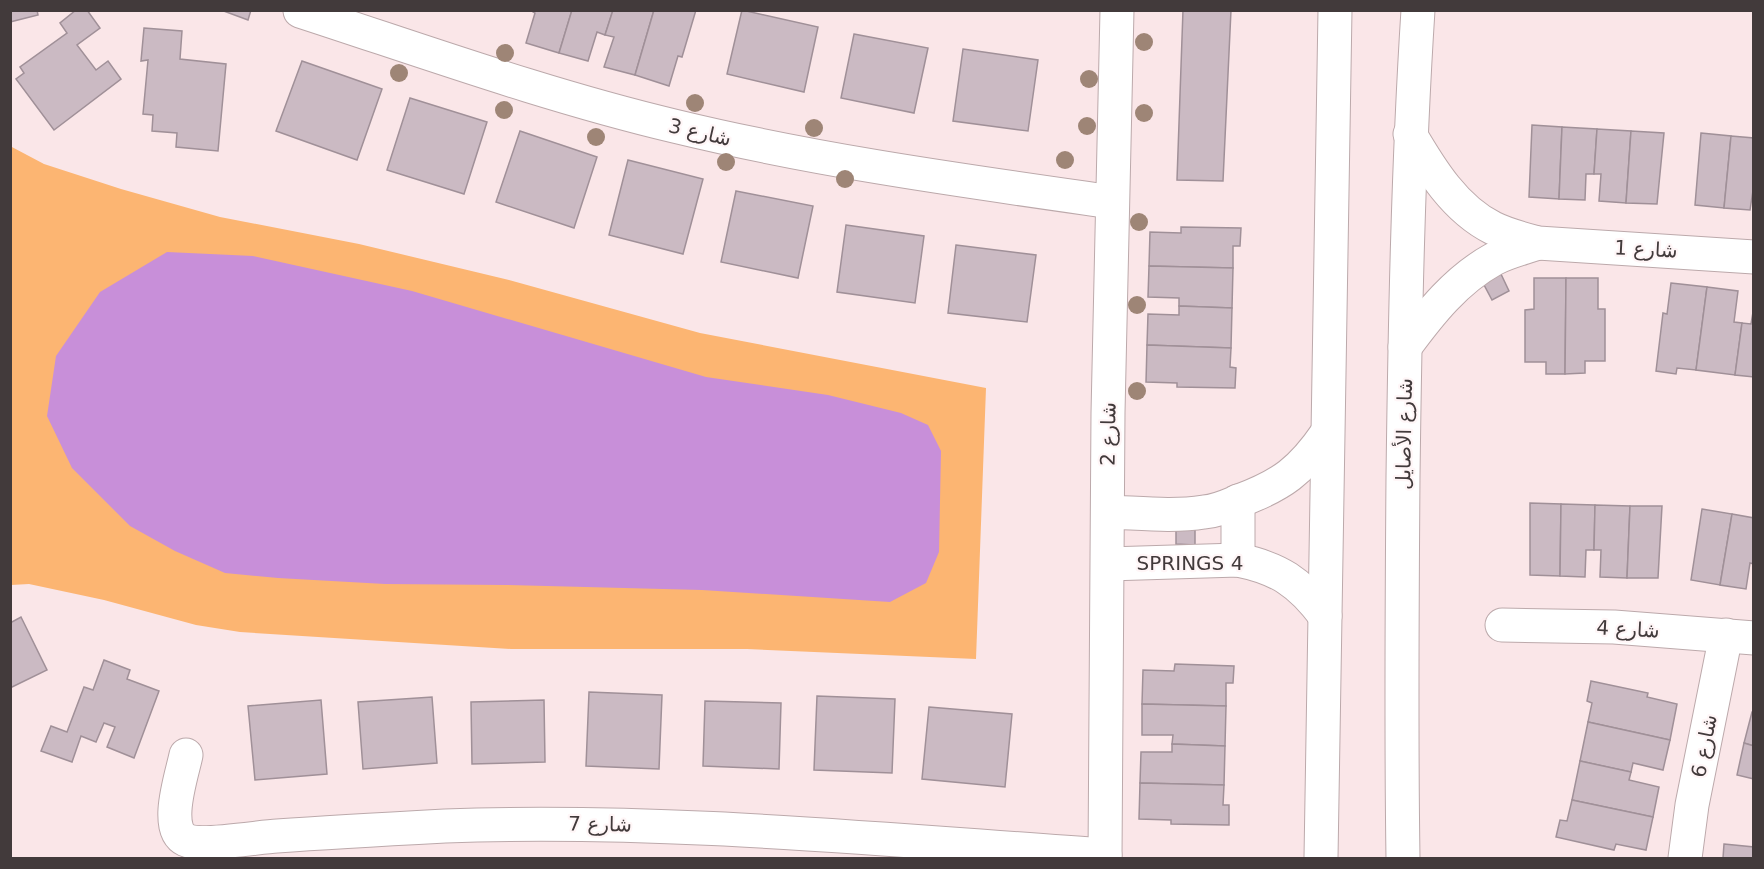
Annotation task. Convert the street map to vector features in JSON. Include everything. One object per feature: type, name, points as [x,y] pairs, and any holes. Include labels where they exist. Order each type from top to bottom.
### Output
[{"type":"street","name":"شارع 2","points":[[1105,857],[1112,202],[1117,10]]},
{"type":"street","points":[[1321,858],[1335,10]]},
{"type":"street","name":"شارع الأصايل","points":[[1403,858],[1401,724],[1405,347],[1410,134],[1418,10]]},
{"type":"street","name":"شارع 3","points":[[300,11],[598,107],[682,128],[746,143],[884,169],[1112,202]]},
{"type":"street","name":"شارع 1","points":[[1410,134],[1434,175],[1472,214],[1492,228],[1514,237],[1538,243],[1754,257]]},
{"type":"street","name":"شارع 1","points":[[1405,347],[1427,316],[1457,285],[1493,260],[1538,243]]},
{"type":"street","points":[[1108,502],[1193,513],[1215,510],[1260,494],[1280,483],[1299,469],[1327,432]]},
{"type":"street","points":[[1238,501],[1238,560]]},
{"type":"street","name":"SPRINGS 4","points":[[1108,564],[1238,560],[1259,564],[1279,572],[1305,591],[1324,616]]},
{"type":"street","name":"شارع 4","points":[[1502,625],[1614,627],[1740,637]]},
{"type":"street","name":"شارع 6","points":[[1684,858],[1692,805],[1740,637]]},
{"type":"street","name":"شارع 7","points":[[186,755],[174,819],[175,827],[183,839],[197,843],[325,846],[444,826],[562,824],[679,826],[1105,857]]},
{"type":"shaded area","points":[[10,146],[44,164],[220,217],[359,244],[509,280],[700,333],[986,388],[976,659],[747,649],[511,649],[240,632],[196,625],[104,600],[29,584],[11,585]]},
{"type":"shaded area","points":[[167,252],[253,256],[412,291],[706,377],[828,395],[901,413],[928,425],[941,451],[939,552],[926,583],[890,602],[702,590],[385,584],[225,573],[175,551],[130,526],[72,468],[47,416],[56,356],[100,292]]},
{"type":"building","points":[[10,10],[37,10],[38,15],[10,22]]},
{"type":"building","points":[[76,10],[87,10],[100,28],[77,45],[96,70],[108,61],[121,79],[54,130],[16,79],[24,73],[20,67],[67,33],[60,23]]},
{"type":"building","points":[[221,10],[251,10],[248,20]]},
{"type":"building","points":[[530,10],[572,10],[559,53],[526,43],[535,13]]},
{"type":"building","points":[[572,10],[613,10],[605,35],[597,32],[588,61],[559,53]]},
{"type":"building","points":[[613,10],[654,10],[635,75],[604,67],[614,37],[605,35]]},
{"type":"building","points":[[654,10],[696,10],[682,57],[678,56],[669,86],[635,75]]},
{"type":"building","points":[[742,10],[818,27],[804,92],[727,74]]},
{"type":"building","points":[[1183,10],[1231,10],[1223,181],[1177,180]]},
{"type":"building","points":[[144,28],[182,31],[180,59],[226,64],[218,151],[176,147],[177,133],[152,131],[153,115],[143,114],[148,60],[141,61]]},
{"type":"building","points":[[854,34],[928,48],[914,113],[841,98]]},
{"type":"building","points":[[963,49],[1038,60],[1028,131],[953,121]]},
{"type":"building","points":[[302,61],[382,89],[357,160],[276,131]]},
{"type":"building","points":[[410,98],[487,122],[464,194],[387,170]]},
{"type":"building","points":[[1532,125],[1562,127],[1559,199],[1529,197]]},
{"type":"building","points":[[1562,127],[1597,129],[1594,174],[1586,174],[1585,200],[1559,199]]},
{"type":"building","points":[[1597,129],[1631,131],[1626,203],[1599,201],[1601,174],[1594,174]]},
{"type":"building","points":[[520,131],[597,157],[574,228],[496,202]]},
{"type":"building","points":[[1631,131],[1664,133],[1657,204],[1626,203]]},
{"type":"building","points":[[1701,133],[1731,136],[1724,208],[1695,205]]},
{"type":"building","points":[[1731,136],[1754,138],[1754,184],[1750,210],[1724,208]]},
{"type":"building","points":[[628,160],[703,179],[683,254],[609,235]]},
{"type":"building","points":[[736,191],[813,206],[798,278],[721,262]]},
{"type":"building","points":[[846,225],[924,236],[915,303],[837,292]]},
{"type":"building","points":[[1181,227],[1241,228],[1240,246],[1233,246],[1233,268],[1149,266],[1150,232],[1181,233]]},
{"type":"building","points":[[956,245],[1036,255],[1027,322],[948,313]]},
{"type":"building","points":[[1149,266],[1233,268],[1232,308],[1179,306],[1179,298],[1148,297]]},
{"type":"building","points":[[1500,272],[1509,291],[1492,300],[1482,281]]},
{"type":"building","points":[[1534,278],[1566,278],[1565,374],[1546,374],[1546,362],[1525,362],[1525,310],[1534,309]]},
{"type":"building","points":[[1566,278],[1598,278],[1598,309],[1605,309],[1605,361],[1585,361],[1585,373],[1565,374]]},
{"type":"building","points":[[1671,283],[1707,287],[1696,370],[1677,368],[1676,374],[1656,371],[1663,313],[1667,314]]},
{"type":"building","points":[[1707,287],[1738,291],[1734,322],[1742,323],[1735,375],[1696,370]]},
{"type":"building","points":[[1179,306],[1232,308],[1231,348],[1147,345],[1148,314],[1179,315]]},
{"type":"building","points":[[1754,306],[1754,377],[1735,375],[1742,323],[1751,324]]},
{"type":"building","points":[[1147,345],[1231,348],[1230,367],[1236,368],[1235,388],[1177,387],[1177,383],[1146,382]]},
{"type":"building","points":[[1530,503],[1561,504],[1560,576],[1530,575]]},
{"type":"building","points":[[1561,504],[1595,505],[1594,550],[1586,550],[1585,577],[1560,576]]},
{"type":"building","points":[[1595,505],[1630,506],[1627,578],[1600,577],[1601,550],[1594,550]]},
{"type":"building","points":[[1630,506],[1662,506],[1658,578],[1627,578]]},
{"type":"building","points":[[1702,509],[1732,514],[1720,585],[1691,580]]},
{"type":"building","points":[[1732,514],[1754,518],[1754,564],[1750,563],[1746,589],[1720,585]]},
{"type":"building","points":[[1176,523],[1195,524],[1195,545],[1176,544]]},
{"type":"building","points":[[21,617],[47,670],[10,688],[10,623]]},
{"type":"building","points":[[104,660],[130,670],[127,679],[159,691],[134,758],[107,747],[115,727],[104,723],[96,742],[81,736],[72,762],[41,751],[51,726],[67,732],[84,687],[93,690]]},
{"type":"building","points":[[1175,664],[1234,666],[1233,683],[1226,683],[1226,706],[1142,704],[1143,670],[1174,671]]},
{"type":"building","points":[[1591,681],[1648,693],[1647,697],[1677,704],[1670,740],[1588,722],[1592,703],[1587,701]]},
{"type":"building","points":[[589,692],[662,695],[659,769],[586,766]]},
{"type":"building","points":[[817,696],[895,699],[892,773],[814,770]]},
{"type":"building","points":[[432,697],[437,763],[363,769],[358,702]]},
{"type":"building","points":[[321,700],[327,774],[255,780],[248,706]]},
{"type":"building","points":[[544,700],[545,762],[472,764],[471,702]]},
{"type":"building","points":[[705,701],[781,703],[779,769],[703,766]]},
{"type":"building","points":[[1142,704],[1226,706],[1225,746],[1172,744],[1173,735],[1142,735]]},
{"type":"building","points":[[929,707],[1012,714],[1005,787],[922,779]]},
{"type":"building","points":[[1752,712],[1754,712],[1754,746],[1744,743]]},
{"type":"building","points":[[1588,722],[1670,740],[1663,770],[1633,763],[1631,772],[1580,761]]},
{"type":"building","points":[[1744,743],[1754,746],[1754,779],[1737,775]]},
{"type":"building","points":[[1172,744],[1225,746],[1224,785],[1140,783],[1141,752],[1172,752]]},
{"type":"building","points":[[1580,761],[1631,772],[1629,780],[1659,787],[1653,817],[1572,800]]},
{"type":"building","points":[[1140,783],[1224,785],[1223,805],[1229,805],[1229,825],[1171,824],[1171,820],[1139,819]]},
{"type":"building","points":[[1572,800],[1653,817],[1646,850],[1616,844],[1614,850],[1556,837],[1560,820],[1567,821]]},
{"type":"building","points":[[1724,844],[1754,847],[1754,858],[1723,858]]}]
